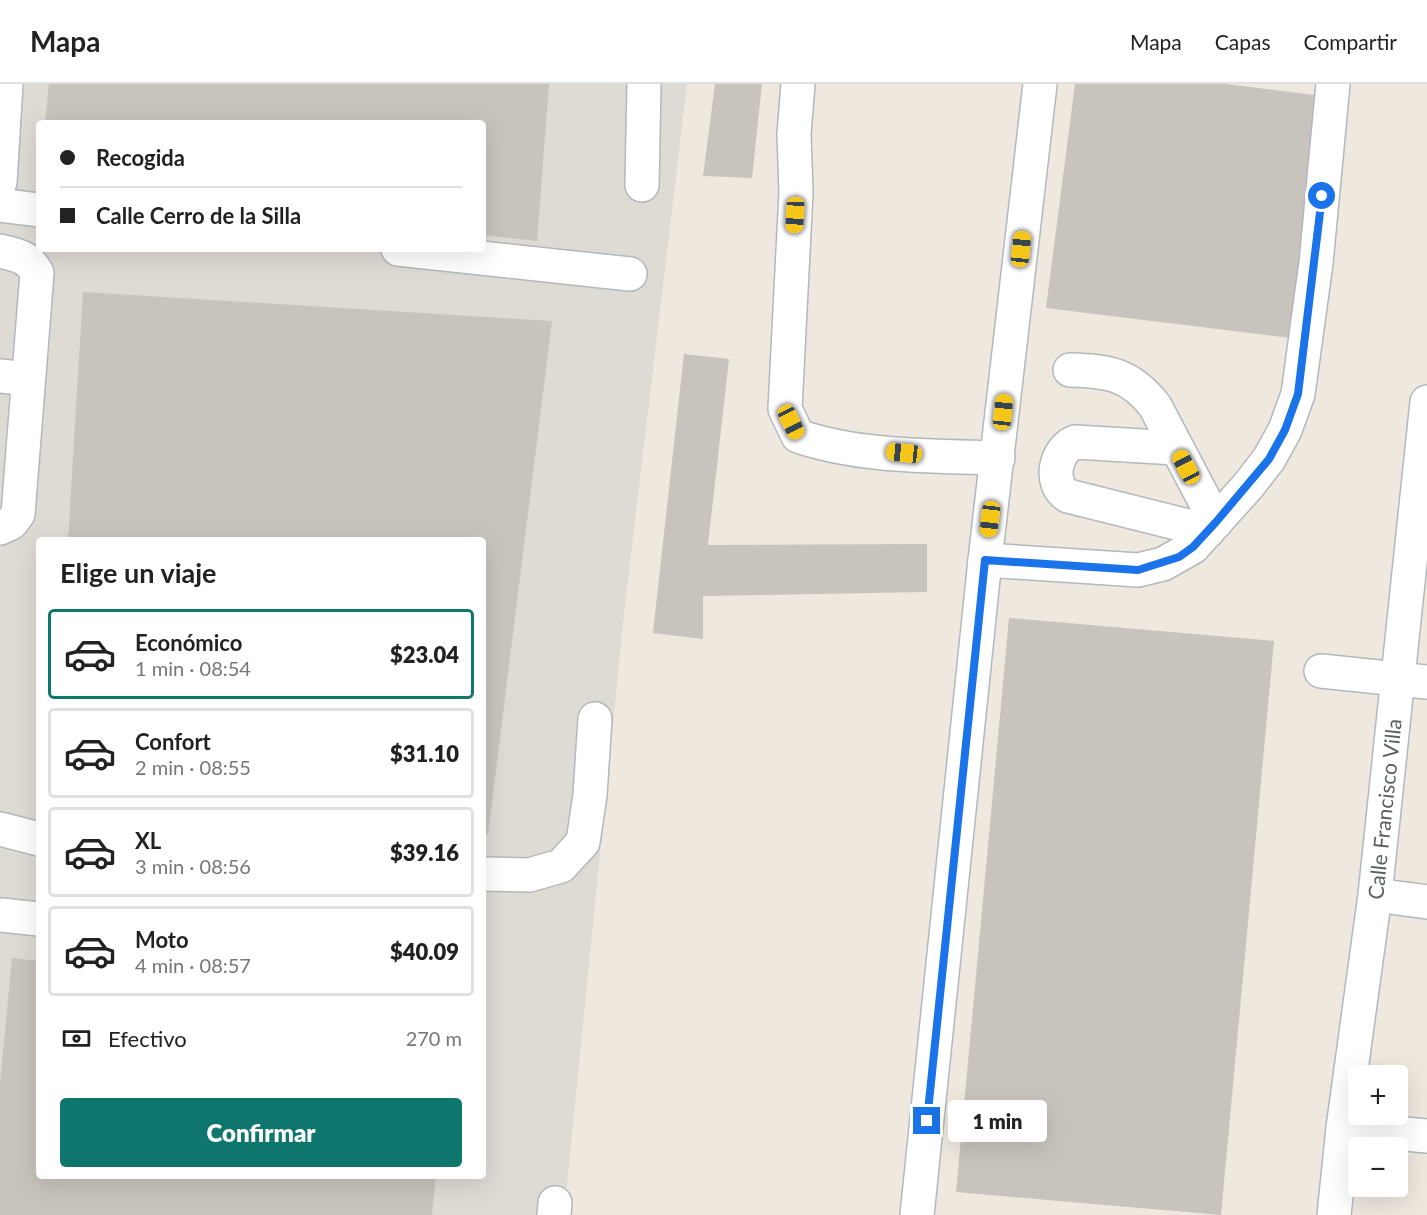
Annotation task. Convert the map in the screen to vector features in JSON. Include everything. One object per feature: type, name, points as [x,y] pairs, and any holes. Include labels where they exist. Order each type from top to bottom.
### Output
[{"type":"street","points":[[0,182],[6,84]]},
{"type":"street","points":[[642,185],[644,84]]},
{"type":"street","points":[[798,84],[794,134],[796,192],[785,409],[798,436],[824,445],[924,455],[998,458]]},
{"type":"street","points":[[917,1215],[985,560],[1040,84]]},
{"type":"street","points":[[985,560],[1138,570],[1179,557],[1212,526],[1269,459],[1285,430],[1298,394],[1316,263],[1333,84]]},
{"type":"street","points":[[0,205],[36,210]]},
{"type":"street","points":[[0,251],[20,255],[32,263],[37,273],[14,377],[18,514],[10,523],[0,528]]},
{"type":"street","points":[[426,252],[630,274]]},
{"type":"street","points":[[1070,370],[1101,371],[1129,379],[1143,390],[1155,406],[1212,526]]},
{"type":"street","name":"Calle Francisco Villa","points":[[1334,1215],[1343,1128],[1375,895],[1412,681],[1427,402]]},
{"type":"street","points":[[1176,448],[1075,442],[1066,446],[1060,453],[1057,485],[1060,492],[1068,496],[1212,526]]},
{"type":"street","points":[[1320,671],[1412,681]]},
{"type":"street","points":[[486,874],[529,875],[561,866],[583,842],[590,795],[595,719]]},
{"type":"street","points":[[0,829],[36,838]]},
{"type":"street","points":[[1375,895],[1427,902]]},
{"type":"street","points":[[0,915],[36,919]]},
{"type":"street","points":[[1343,1128],[1427,1136]]},
{"type":"shaded area","points":[[0,84],[687,84],[624,613],[564,1215],[0,1215]]},
{"type":"building","points":[[49,84],[549,84],[537,241],[486,235],[486,120],[45,120]]},
{"type":"building","points":[[715,84],[762,84],[752,178],[703,176]]},
{"type":"building","points":[[1075,84],[1226,84],[1322,96],[1290,338],[1046,308]]},
{"type":"building","points":[[83,292],[552,321],[488,834],[486,834],[486,537],[68,537]]},
{"type":"building","points":[[684,354],[729,359],[708,545],[927,544],[927,592],[703,596],[703,639],[653,633]]},
{"type":"building","points":[[1009,618],[1274,641],[1221,1215],[956,1192]]},
{"type":"building","points":[[12,958],[36,961],[36,1179],[436,1179],[432,1215],[0,1215],[0,1084]]},
{"type":"route","points":[[927,1121],[985,560],[1138,570],[1163,564],[1193,547],[1248,486],[1269,459],[1285,430],[1298,394],[1316,263],[1322,196]]}]
